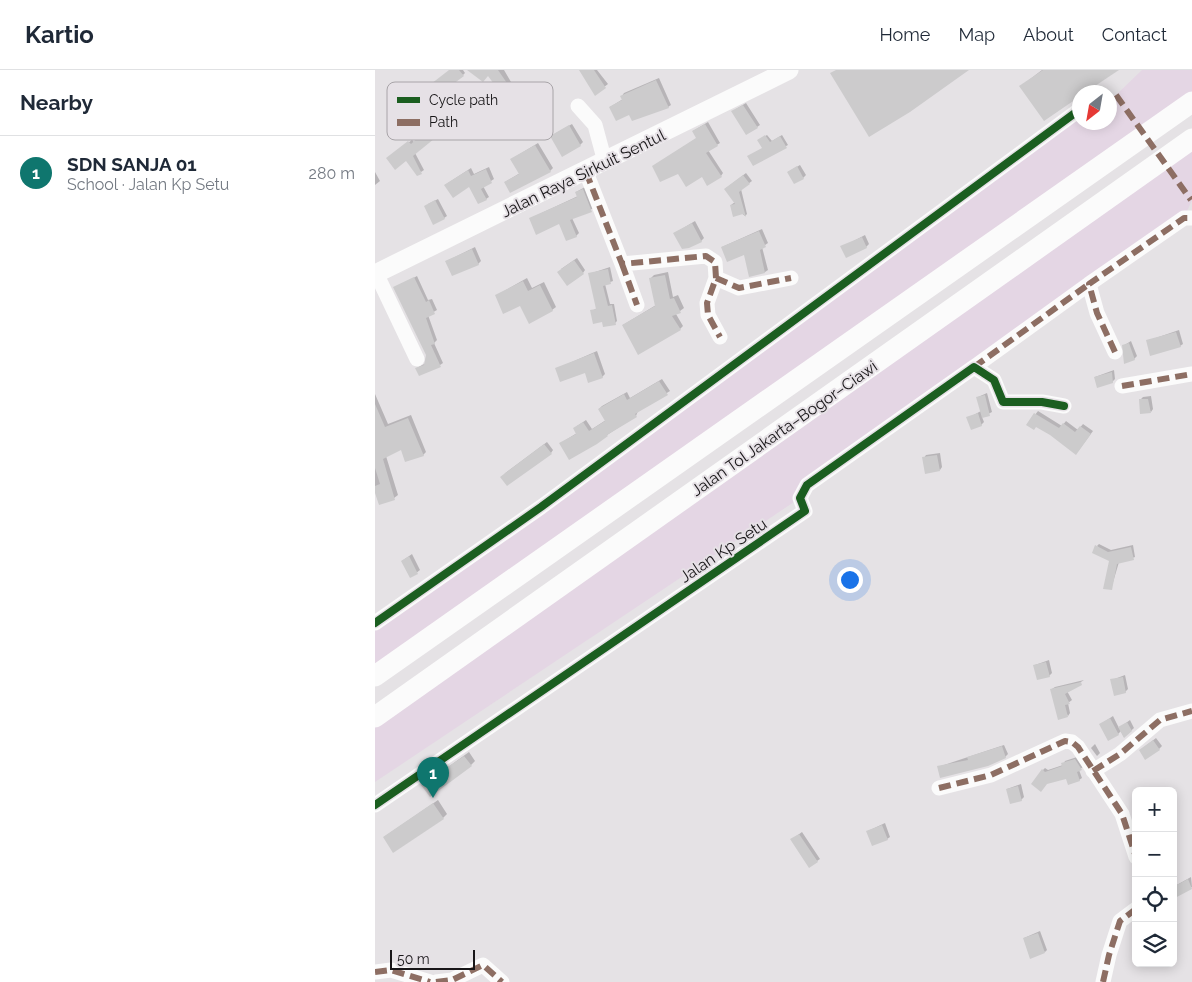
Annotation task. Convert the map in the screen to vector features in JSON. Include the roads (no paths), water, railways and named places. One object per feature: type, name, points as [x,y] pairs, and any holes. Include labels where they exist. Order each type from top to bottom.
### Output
[{"type":"highway","name":"Jalan Tol Jakarta–Bogor–Ciawi","points":[[375,676],[1192,102]]},
{"type":"highway","name":"Jalan Tol Jakarta–Bogor–Ciawi","points":[[375,717],[1192,139]]},
{"type":"main road","name":"Jalan Raya Sirkuit Sentul","points":[[376,273],[586,172],[789,70]]},
{"type":"street","points":[[578,106],[595,125],[605,162]]},
{"type":"street","points":[[375,623],[541,507],[1072,115]]},
{"type":"street","points":[[586,172],[637,305]]},
{"type":"street","points":[[1064,406],[1042,402],[1003,402],[994,380],[974,368],[1089,284],[1184,218],[1192,218]]},
{"type":"street","points":[[621,264],[706,256],[715,262],[716,278],[707,303],[709,315],[720,337]]},
{"type":"street","points":[[376,273],[417,359]]},
{"type":"street","points":[[716,278],[739,288],[791,278]]},
{"type":"street","points":[[1089,284],[1097,313],[1115,352]]},
{"type":"street","name":"Jalan Kp Setu","points":[[375,805],[805,511],[800,498],[807,485],[974,368]]},
{"type":"street","points":[[1122,386],[1192,374]]},
{"type":"street","points":[[1093,771],[1120,754],[1160,720],[1192,711]]},
{"type":"street","points":[[939,788],[991,775],[1065,741],[1072,742],[1078,747],[1122,814],[1132,845]]},
{"type":"street","points":[[1103,982],[1120,921],[1132,912]]},
{"type":"street","points":[[436,982],[452,980],[483,966],[502,982]]},
{"type":"street","points":[[375,972],[391,970],[430,982]]},
{"type":"place","name":"SDN SANJA 01","points":[[433,798]]}]
